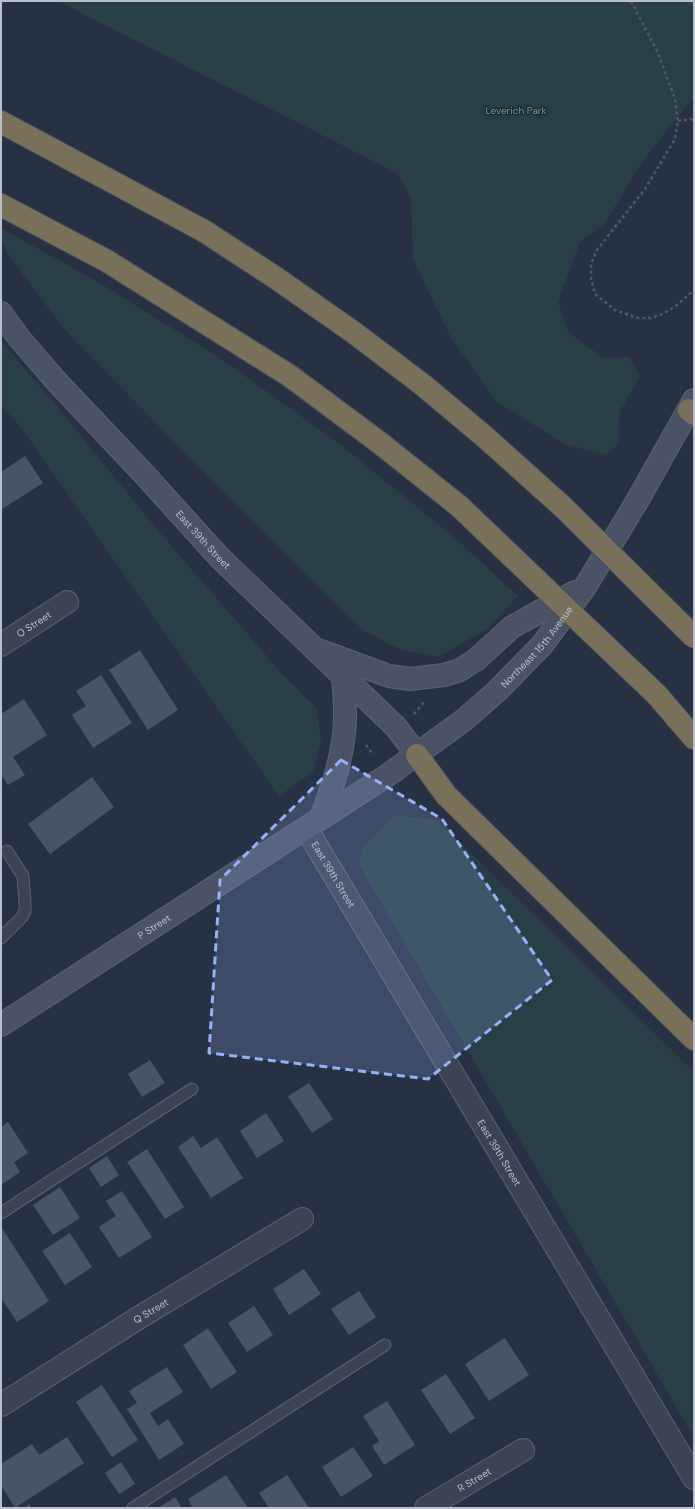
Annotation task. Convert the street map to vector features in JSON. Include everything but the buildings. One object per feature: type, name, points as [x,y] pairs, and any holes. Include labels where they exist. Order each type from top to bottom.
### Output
[{"type":"highway","points":[[1,122],[204,231],[276,278],[353,332],[423,385],[485,437],[564,508],[694,637]]},
{"type":"highway","points":[[1,205],[107,261],[290,376],[380,443],[459,506],[657,695],[694,738]]},
{"type":"highway","points":[[417,755],[446,795],[694,1039]]},
{"type":"main road","name":"East 39th Street","points":[[1,313],[19,338],[56,382],[144,474],[219,557],[396,727],[417,755]]},
{"type":"main road","name":"Northeast 15th Avenue","points":[[314,823],[417,755],[464,720],[513,676],[542,645],[585,587],[692,408]]},
{"type":"main road","points":[[312,647],[389,676],[410,679],[444,675],[460,670],[477,658],[512,628],[585,587]]},
{"type":"main road","points":[[314,823],[339,764],[344,740],[345,711],[343,677]]},
{"type":"main road","name":"P Street","points":[[1,1025],[314,823]]},
{"type":"street","name":"O Street","points":[[1,645],[67,602]]},
{"type":"street","name":"East 39th Street","points":[[314,823],[694,1478]]},
{"type":"street","name":"Q Street","points":[[1,1405],[140,1317],[302,1219]]},
{"type":"street","name":"R Street","points":[[426,1508],[523,1450]]},
{"type":"lane","points":[[1,938],[22,917],[25,911],[23,876],[7,851]]},
{"type":"lane","points":[[1,1213],[192,1089]]},
{"type":"lane","points":[[133,1508],[385,1344]]},
{"type":"path","points":[[631,1],[658,54],[675,99],[678,121],[675,139],[645,189],[597,250],[591,264],[591,278],[596,294],[615,310],[638,318],[651,318],[663,314],[678,305],[694,290]]},
{"type":"path","points":[[678,121],[694,119]]},
{"type":"path","points":[[371,742],[366,744],[372,753]]},
{"type":"highlighted area","points":[[341,760],[442,819],[552,980],[428,1079],[209,1053],[220,880]]},
{"type":"green space","name":"Leverich Park","points":[[58,1],[694,1],[694,97],[644,159],[604,224],[580,242],[558,302],[568,332],[602,357],[629,357],[640,376],[620,411],[618,444],[605,455],[564,444],[496,401],[450,336],[413,259],[411,198],[397,173]]},
{"type":"green space","points":[[1,228],[103,285],[217,356],[337,442],[454,537],[518,596],[487,629],[438,657],[403,651],[363,630],[244,513],[65,330],[9,256],[1,239]]},
{"type":"green space","points":[[1,341],[56,405],[155,527],[277,668],[317,709],[321,741],[313,772],[279,796],[22,429],[1,405]]},
{"type":"green space","points":[[394,815],[437,820],[694,1072],[694,1437],[360,867],[361,850]]}]
